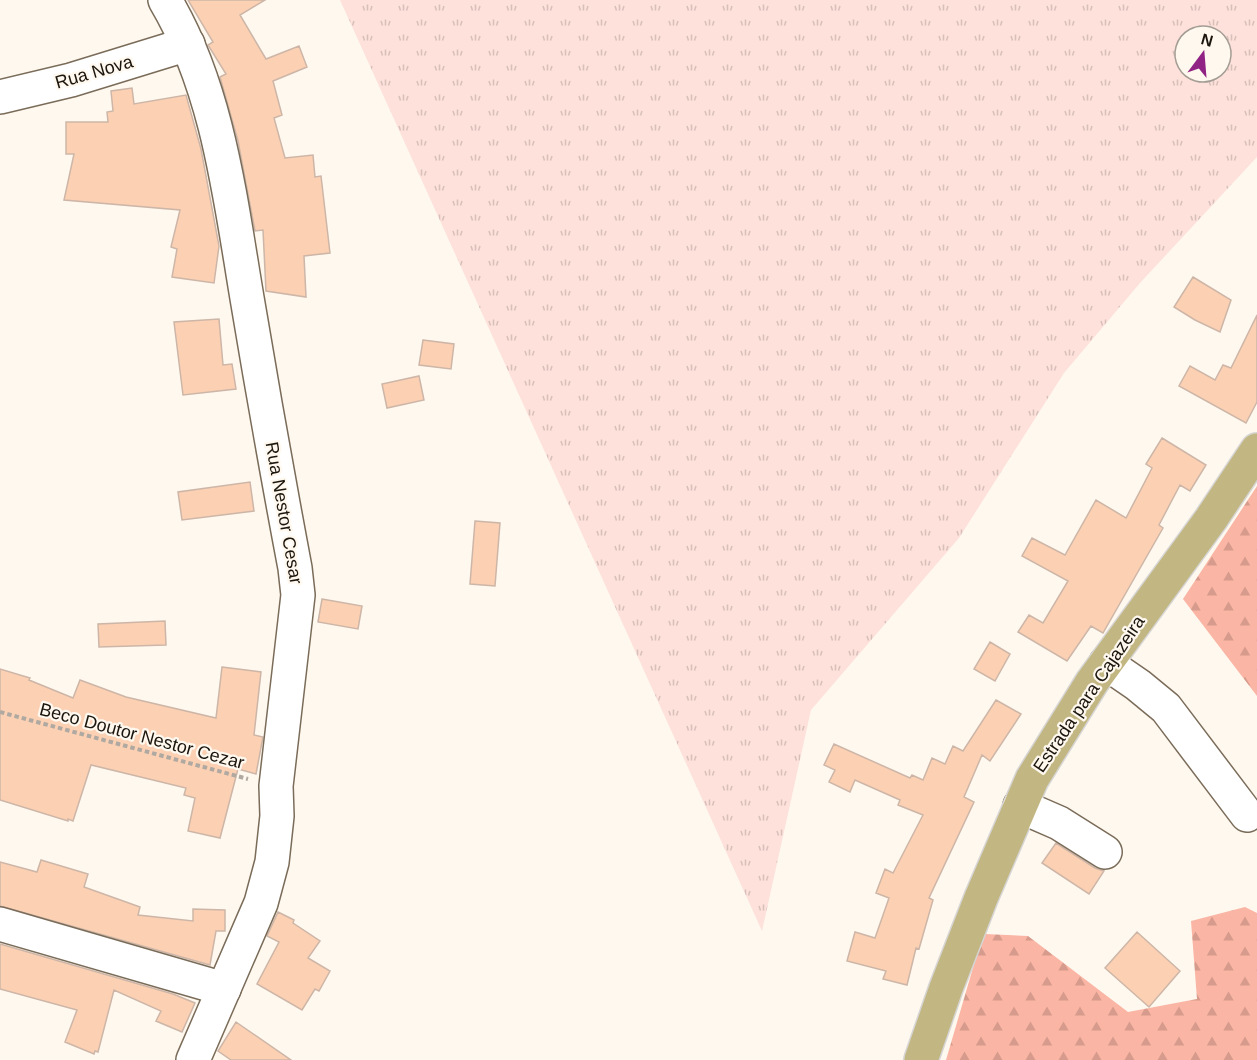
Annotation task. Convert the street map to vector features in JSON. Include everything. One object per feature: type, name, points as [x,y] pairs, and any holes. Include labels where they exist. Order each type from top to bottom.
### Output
[{"type":"main road","name":"Estrada para Cajazeira","points":[[921,1060],[946,988],[1032,779],[1092,682],[1257,450]]},
{"type":"street","name":"Rua Nestor Cesar","points":[[165,0],[188,44],[214,120],[230,200],[298,595],[276,786],[277,816],[272,862],[261,903],[193,1060]]},
{"type":"street","name":"Rua Nova","points":[[0,97],[71,80],[188,44]]},
{"type":"street","points":[[1107,663],[1166,708],[1246,815]]},
{"type":"street","points":[[1020,806],[1059,823],[1105,852]]},
{"type":"street","points":[[0,924],[224,989]]},
{"type":"path","name":"Beco Doutor Nestor Cezar","points":[[0,712],[276,786]]},
{"type":"green space","points":[[340,0],[1257,0],[1257,157],[1140,283],[1064,373],[959,538],[811,710],[762,931]]},
{"type":"green space","points":[[1257,486],[1257,696],[1183,599]]},
{"type":"green space","points":[[1245,907],[1257,913],[1257,1060],[946,1060],[985,934],[1028,936],[1128,1012],[1197,999],[1191,921]]},
{"type":"building","points":[[188,0],[265,0],[240,15],[266,59],[299,46],[307,67],[273,81],[282,115],[274,118],[285,158],[313,155],[315,177],[321,176],[330,253],[304,256],[306,297],[266,291],[263,230],[255,231],[238,141],[220,77],[226,74],[208,45],[213,42]]},
{"type":"building","points":[[132,88],[134,104],[186,95],[201,149],[219,246],[214,283],[172,277],[177,249],[171,247],[180,210],[64,200],[74,154],[66,154],[66,122],[108,122],[107,112],[113,111],[111,91]]},
{"type":"building","points":[[1193,277],[1231,300],[1220,332],[1174,307]]},
{"type":"building","points":[[1257,315],[1257,402],[1246,423],[1179,386],[1190,366],[1215,380],[1223,365],[1231,368]]},
{"type":"building","points":[[219,319],[223,365],[232,364],[236,389],[183,395],[174,322]]},
{"type":"building","points":[[423,340],[454,344],[451,369],[419,365]]},
{"type":"building","points":[[419,376],[424,400],[387,408],[382,384]]},
{"type":"building","points":[[1162,438],[1206,465],[1190,491],[1180,485],[1159,525],[1163,528],[1103,633],[1091,626],[1067,661],[1018,632],[1029,615],[1043,623],[1068,581],[1022,556],[1032,538],[1065,555],[1096,500],[1126,518],[1152,468],[1146,464]]},
{"type":"building","points":[[250,482],[254,511],[182,520],[178,492]]},
{"type":"building","points":[[475,521],[500,523],[495,586],[470,584]]},
{"type":"building","points":[[322,599],[362,606],[358,629],[318,622]]},
{"type":"building","points":[[165,621],[166,645],[99,647],[98,624]]},
{"type":"building","points":[[990,642],[1010,654],[995,681],[974,669]]},
{"type":"building","points":[[222,667],[261,672],[254,735],[263,737],[256,774],[238,769],[220,838],[188,831],[195,798],[184,795],[186,788],[91,765],[73,821],[0,800],[0,669],[30,678],[29,680],[73,698],[80,680],[126,697],[216,718]]},
{"type":"building","points":[[996,700],[1021,714],[990,761],[982,755],[964,797],[974,802],[929,898],[933,900],[919,949],[916,948],[907,985],[883,979],[886,971],[847,961],[855,932],[875,938],[889,898],[876,893],[885,869],[893,873],[923,815],[898,805],[900,800],[855,780],[850,792],[829,782],[835,770],[824,765],[834,744],[910,778],[912,775],[923,780],[932,758],[945,764],[953,746],[963,751]]},
{"type":"building","points":[[1056,843],[1095,868],[1104,871],[1089,894],[1042,863]]},
{"type":"building","points":[[41,860],[88,874],[84,887],[140,907],[138,915],[193,921],[193,909],[225,910],[225,931],[216,931],[210,965],[0,906],[0,862],[37,872]]},
{"type":"building","points":[[278,912],[294,920],[293,923],[320,941],[308,958],[330,971],[319,991],[315,989],[302,1010],[257,984],[279,942],[267,936]]},
{"type":"building","points":[[1137,932],[1180,971],[1149,1007],[1105,968]]},
{"type":"building","points":[[0,944],[173,994],[195,1003],[182,1032],[156,1021],[161,1011],[114,990],[98,1052],[95,1051],[94,1054],[65,1042],[77,1010],[0,989]]},
{"type":"building","points":[[236,1022],[291,1060],[231,1060],[218,1051]]}]
